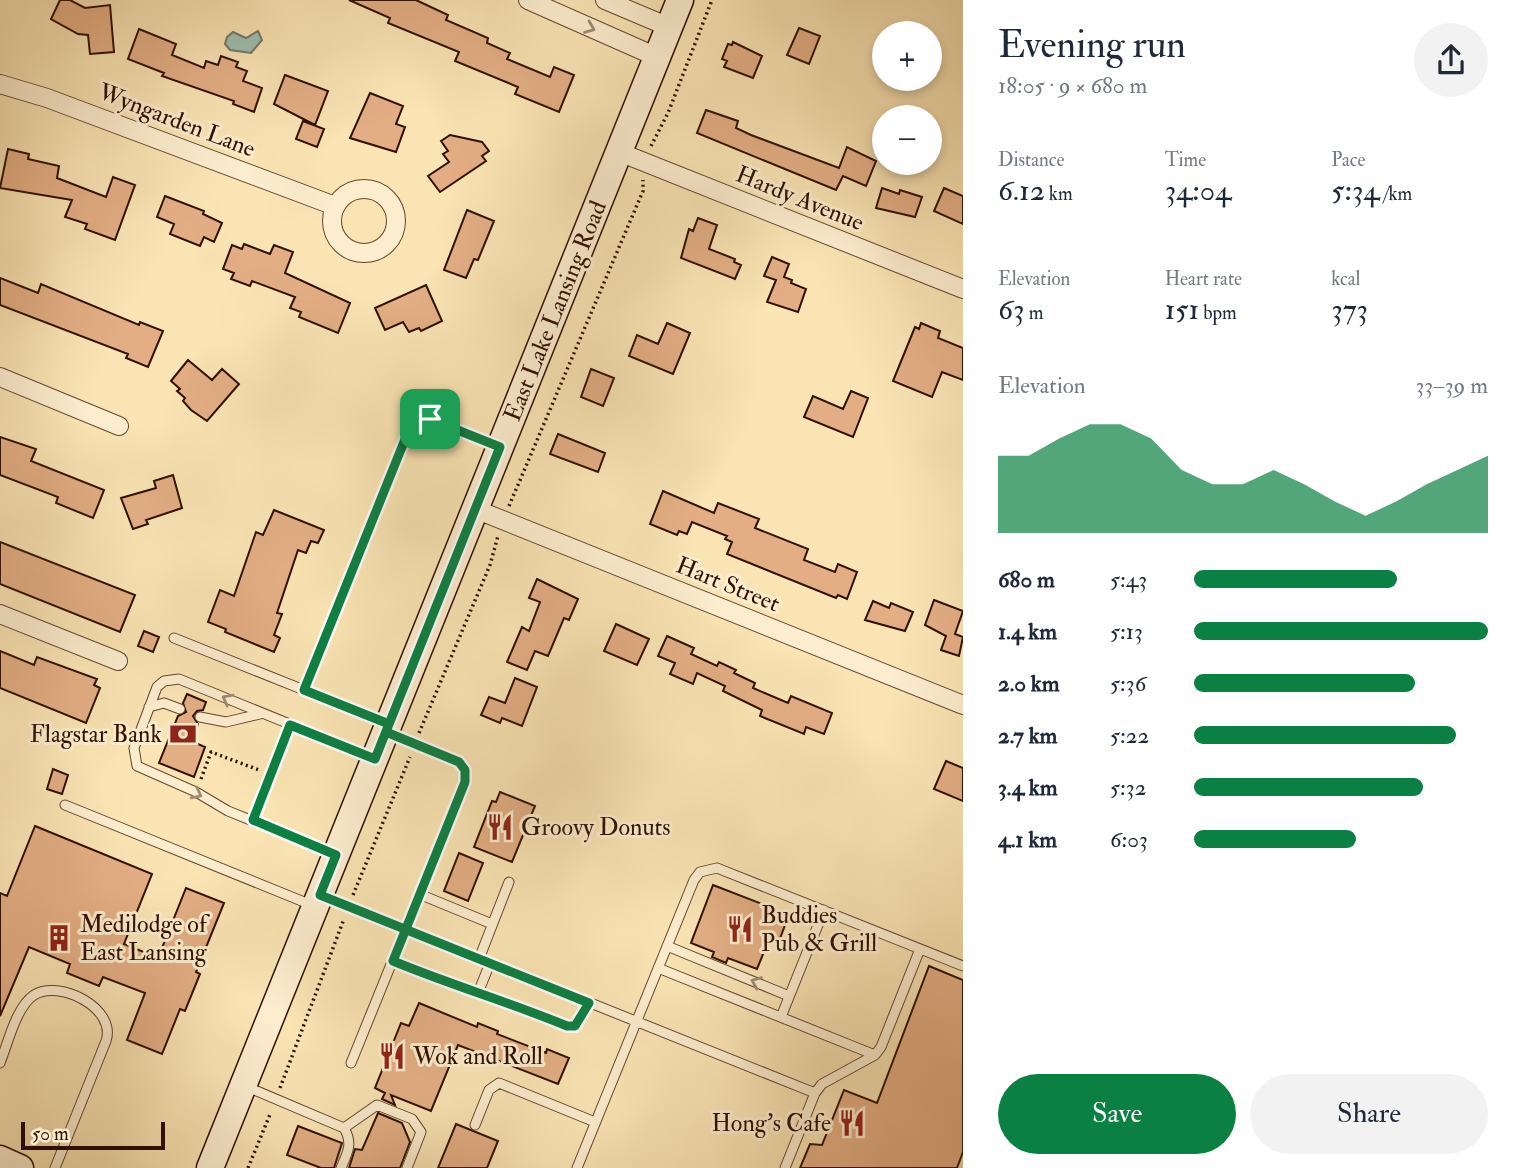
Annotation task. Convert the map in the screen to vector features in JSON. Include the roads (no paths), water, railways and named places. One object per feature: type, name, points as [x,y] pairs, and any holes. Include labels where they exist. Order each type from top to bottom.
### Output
[{"type":"main road","name":"East Lake Lansing Road","points":[[210,1168],[500,447],[631,157],[657,57],[680,0]]},
{"type":"main road","points":[[0,1160],[20,1168]]},
{"type":"street","points":[[528,0],[657,57]]},
{"type":"street","points":[[605,0],[670,27]]},
{"type":"street","name":"Wyngarden Lane","points":[[0,84],[47,98],[335,206]]},
{"type":"street","name":"Hardy Avenue","points":[[631,157],[963,289]]},
{"type":"street","points":[[0,377],[119,426]]},
{"type":"street","name":"Hart Street","points":[[475,509],[963,705]]},
{"type":"street","points":[[0,614],[118,661]]},
{"type":"lane","points":[[304,690],[410,427],[419,418],[430,419],[500,447]]},
{"type":"lane","points":[[174,638],[304,690],[387,728],[415,744],[459,762],[465,770],[465,782],[351,1063]]},
{"type":"lane","points":[[336,855],[229,811],[196,792],[137,766],[134,748],[149,707],[163,681],[179,679],[375,759]]},
{"type":"lane","points":[[149,707],[164,703],[180,709]]},
{"type":"lane","points":[[200,717],[226,723],[260,714]]},
{"type":"lane","points":[[253,820],[290,725]]},
{"type":"lane","points":[[65,805],[318,900],[348,906],[816,1093]]},
{"type":"lane","points":[[577,1168],[694,880],[709,868],[717,868],[963,966]]},
{"type":"lane","points":[[479,959],[509,882]]},
{"type":"lane","points":[[419,894],[492,924]]},
{"type":"lane","points":[[781,1017],[824,911]]},
{"type":"lane","points":[[667,946],[789,996]]},
{"type":"lane","points":[[785,1168],[822,1084],[875,1055],[881,1048],[920,949]]},
{"type":"lane","points":[[393,961],[567,1026],[575,1026],[581,1020],[589,1003]]},
{"type":"lane","points":[[478,993],[490,963]]},
{"type":"lane","points":[[658,968],[875,1055]]},
{"type":"lane","points":[[0,1063],[22,1010],[33,996],[41,991],[57,990],[93,1005],[105,1017],[108,1025],[106,1041],[55,1168]]},
{"type":"lane","points":[[475,1125],[489,1090],[499,1083],[595,1122]]},
{"type":"lane","points":[[243,1085],[344,1128],[350,1138],[350,1147],[341,1168]]},
{"type":"lane","points":[[344,1128],[377,1105],[412,1119],[421,1132],[407,1168]]},
{"type":"place","name":"Flagstar Bank","points":[[183,734]]},
{"type":"place","name":"Groovy Donuts","points":[[500,827]]},
{"type":"place","name":"Buddies Pub & Grill","points":[[740,929]]},
{"type":"place","name":"Medilodge of East Lansing","points":[[59,938]]},
{"type":"place","name":"Wok and Roll","points":[[392,1056]]},
{"type":"place","name":"Hong's Cafe","points":[[852,1123]]}]
